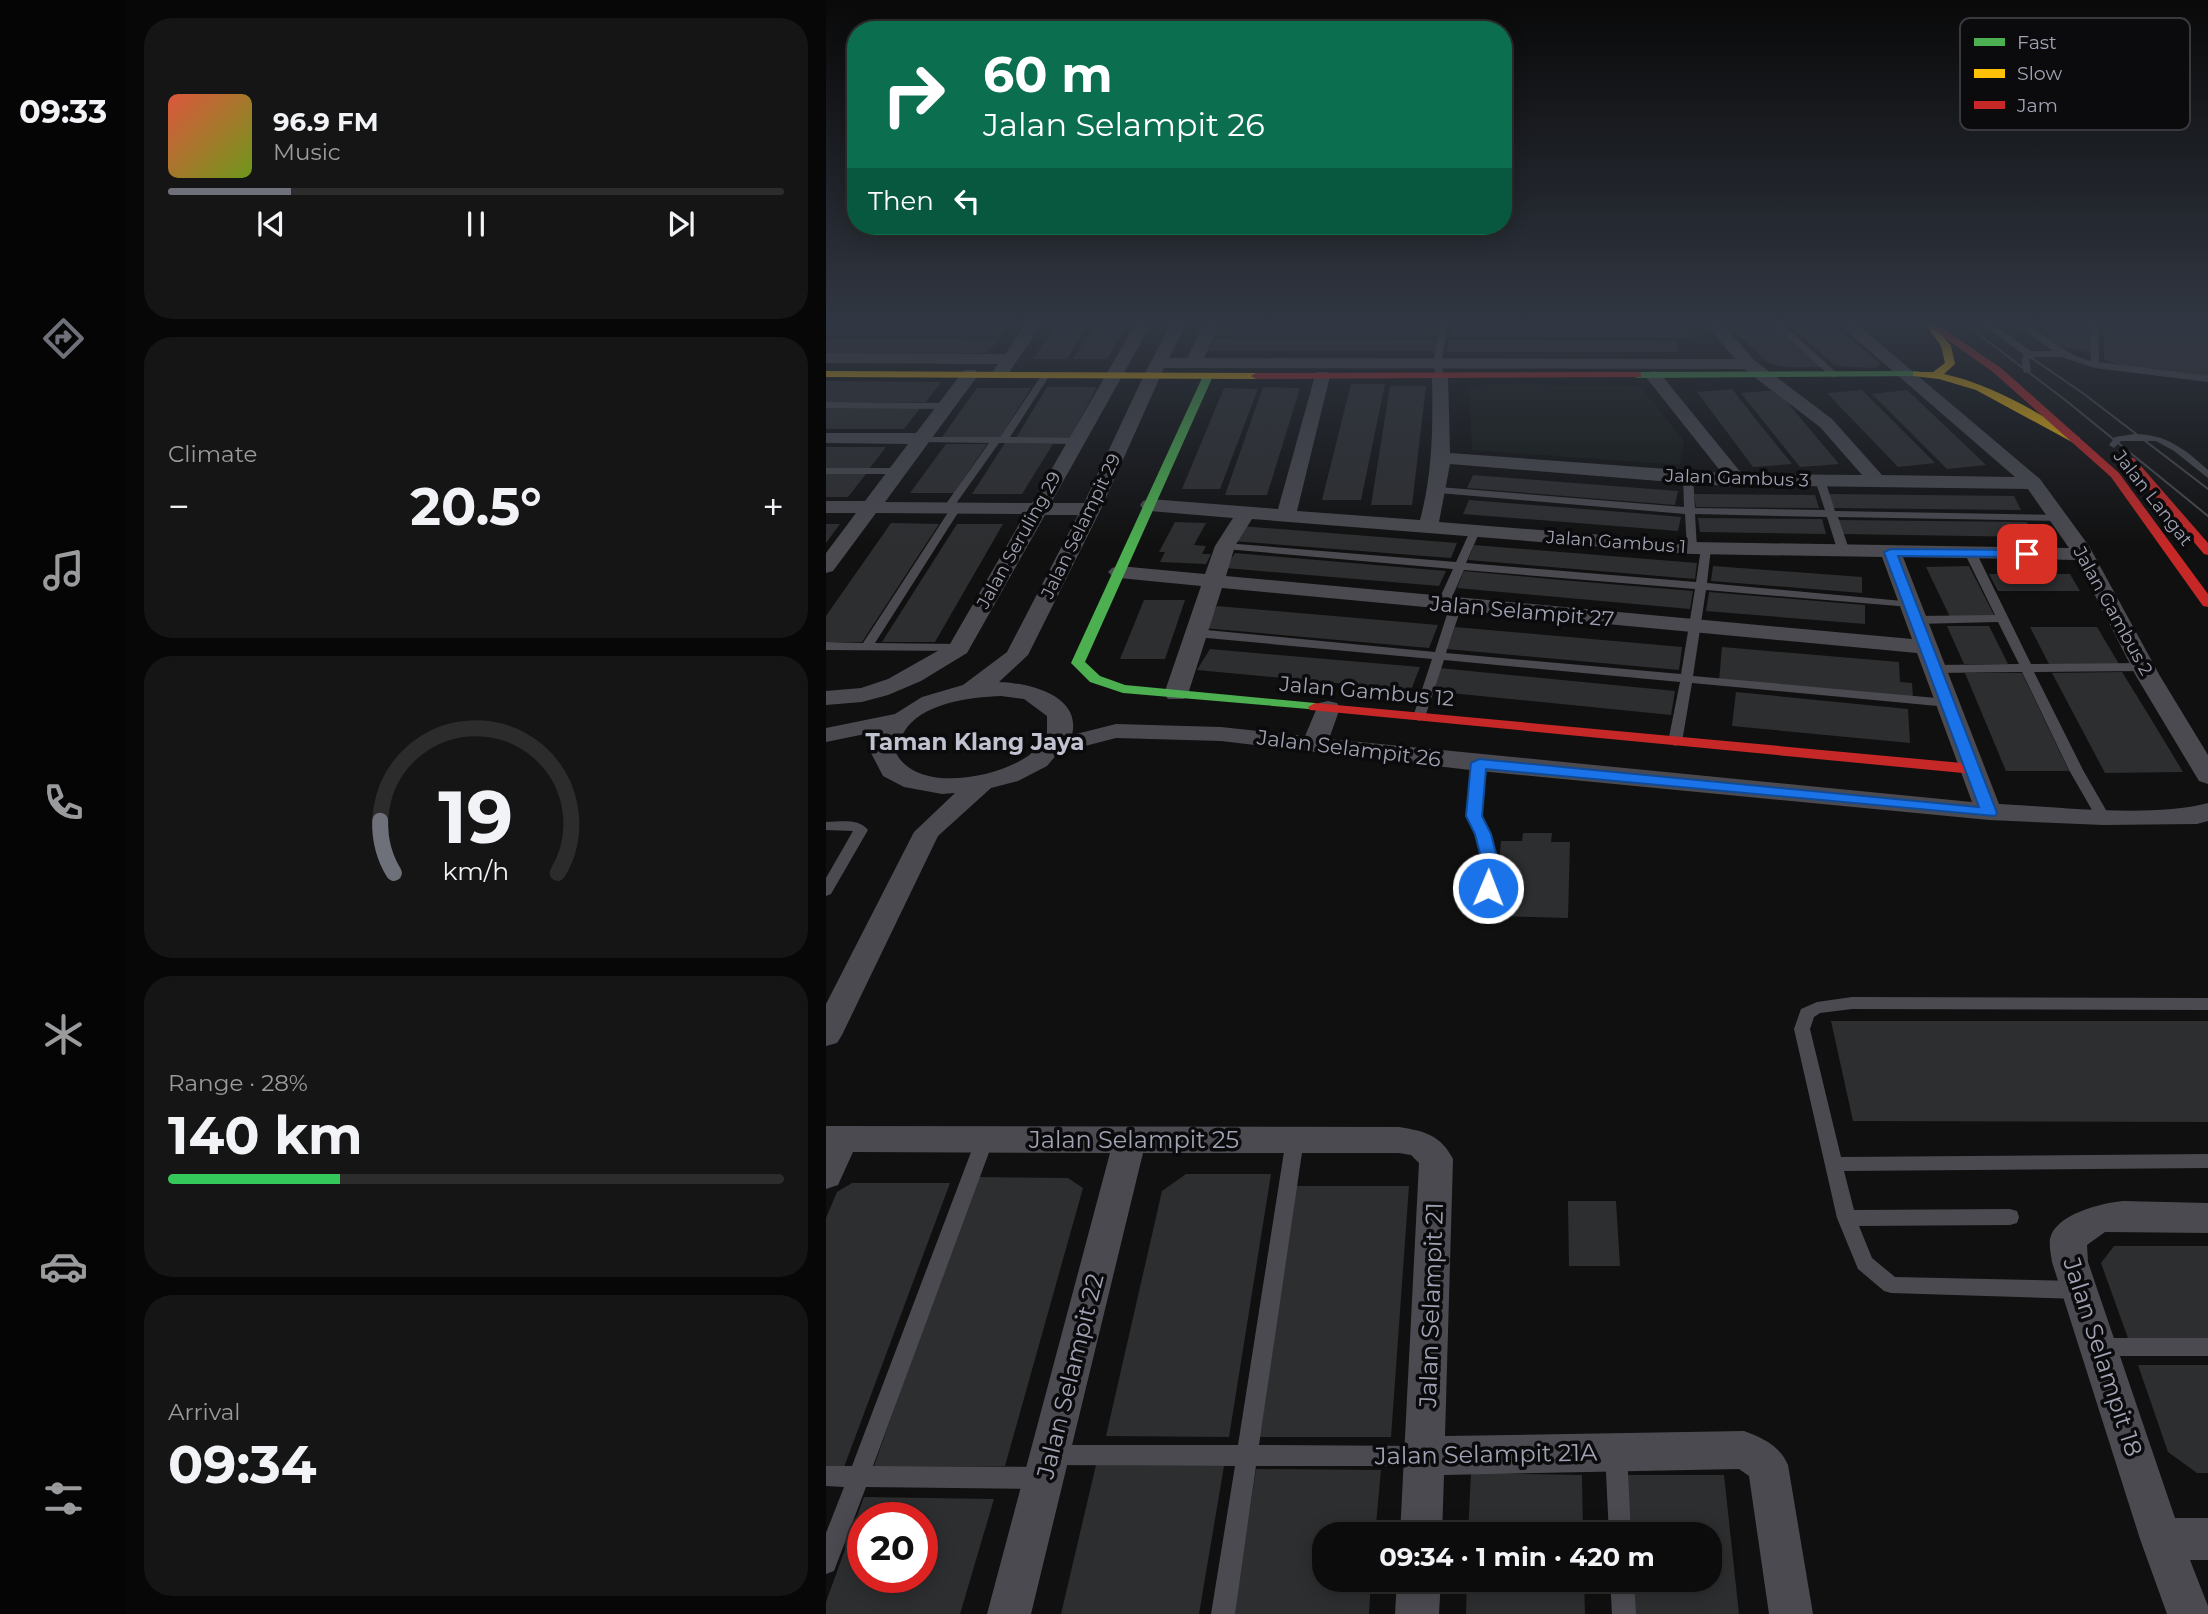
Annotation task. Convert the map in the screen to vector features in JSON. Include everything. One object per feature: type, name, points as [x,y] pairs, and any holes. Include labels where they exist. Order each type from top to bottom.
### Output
[{"type":"main road","name":"Jalan Gambus 12","points":[[1199,396],[1078,663],[1095,679],[1123,689],[1973,769]]},
{"type":"main road","points":[[1999,396],[2081,443]]},
{"type":"main road","name":"Jalan Langat","points":[[2027,396],[2115,475],[2208,603]]},
{"type":"main road","name":"Jalan Langat","points":[[2110,441],[2179,514],[2208,551]]},
{"type":"street","points":[[826,567],[833,549],[871,508],[954,396]]},
{"type":"street","name":"Jalan Seruling 29","points":[[834,698],[920,674],[959,648],[1101,396]]},
{"type":"street","name":"Jalan Selampit 29","points":[[969,691],[1001,670],[1017,654],[1091,509],[1143,396]]},
{"type":"street","points":[[1286,515],[1317,396]]},
{"type":"street","points":[[1427,526],[1438,490],[1443,457],[1440,396]]},
{"type":"street","points":[[1669,396],[1736,479]]},
{"type":"street","points":[[1792,396],[1826,422],[1878,482]]},
{"type":"street","name":"Jalan Gambus 2","points":[[1935,396],[2033,482],[2060,518],[2083,554],[2143,667],[2208,776]]},
{"type":"street","points":[[826,438],[922,439]]},
{"type":"street","name":"Jalan Gambus 3","points":[[1443,457],[1688,477],[1878,482],[2033,482]]},
{"type":"street","name":"Jalan Gambus 1","points":[[1150,505],[1699,548],[2083,554]]},
{"type":"street","points":[[826,507],[1091,509]]},
{"type":"street","points":[[1176,694],[1225,546],[1246,513]]},
{"type":"street","points":[[1891,552],[1989,813]]},
{"type":"street","name":"Jalan Selampit 27","points":[[1119,572],[1925,647]]},
{"type":"street","points":[[1017,654],[1029,693]]},
{"type":"street","points":[[826,735],[904,719],[933,702],[969,691],[990,689],[1029,693],[1044,700],[1055,709],[1061,719],[1060,733],[1052,747],[1024,770],[981,784],[952,788],[925,785],[903,778],[889,766],[884,752],[886,741],[904,719]]},
{"type":"street","points":[[1314,745],[1328,708]]},
{"type":"street","name":"Jalan Selampit 26","points":[[1061,719],[1116,731],[1221,734],[1479,763],[1989,813],[2103,817],[2197,816],[2208,811]]},
{"type":"street","name":"Jalan Selampit 26","points":[[1052,747],[1116,731]]},
{"type":"street","points":[[826,735],[884,752]]},
{"type":"street","points":[[826,1035],[927,832],[981,784]]},
{"type":"street","points":[[925,785],[927,832]]},
{"type":"street","points":[[826,1175],[834,1139]]},
{"type":"street","name":"Jalan Selampit 25","points":[[834,1139],[1399,1140],[1421,1144],[1436,1159]]},
{"type":"street","name":"Jalan Selampit 22","points":[[1009,1614],[1130,1139]]},
{"type":"street","name":"Jalan Selampit 21","points":[[1421,1522],[1436,1159]]},
{"type":"street","name":"Jalan Selampit 18","points":[[2189,1614],[2161,1539],[2070,1262],[2068,1239],[2080,1228],[2098,1218],[2208,1217]]},
{"type":"street","name":"Jalan Selampit 21A","points":[[1424,1456],[1744,1450],[1768,1465],[1791,1614]]},
{"type":"street","points":[[2161,1539],[2208,1539]]},
{"type":"street","points":[[1418,1614],[1419,1592]]},
{"type":"lane","points":[[866,647],[952,508],[1031,396]]},
{"type":"lane","points":[[826,405],[947,406]]},
{"type":"lane","points":[[2110,441],[2131,436],[2168,441],[2208,475]]},
{"type":"lane","points":[[922,439],[1075,441]]},
{"type":"lane","points":[[826,471],[898,471]]},
{"type":"lane","points":[[1675,742],[1701,585],[1699,548],[1690,511],[1688,477]]},
{"type":"lane","points":[[1820,480],[1844,552]]},
{"type":"lane","points":[[1438,490],[1690,511],[2060,518]]},
{"type":"lane","points":[[1419,717],[1439,657],[1460,565],[1475,531]]},
{"type":"lane","points":[[1225,546],[1701,585],[1913,612],[2003,618]]},
{"type":"lane","points":[[1971,554],[2076,770],[2103,817]]},
{"type":"lane","points":[[1196,634],[1948,703]]},
{"type":"lane","points":[[826,646],[959,648]]},
{"type":"lane","points":[[1935,669],[2143,667]]},
{"type":"lane","points":[[1479,763],[1474,816],[1483,834],[1493,873],[1488,888]]},
{"type":"lane","points":[[826,826],[856,826],[861,830],[826,891]]},
{"type":"lane","points":[[2081,1290],[1891,1285],[1865,1263],[1846,1218],[1832,1164],[1802,1029],[1807,1013],[1817,1008],[1852,1003],[2208,1004]]},
{"type":"lane","points":[[826,1563],[985,1139]]},
{"type":"lane","points":[[1223,1614],[1294,1139]]},
{"type":"lane","points":[[1832,1164],[2208,1161]]},
{"type":"lane","points":[[1846,1218],[2010,1217]]},
{"type":"lane","points":[[2100,1347],[2208,1347]]},
{"type":"lane","points":[[1616,1452],[1619,1522]]},
{"type":"lane","name":"Jalan Selampit 21A","points":[[826,1476],[1247,1455],[1424,1456]]},
{"type":"lane","points":[[1623,1592],[1624,1614]]},
{"type":"shaded area","points":[[1469,396],[1648,396],[1684,441],[1680,465],[1472,450]]},
{"type":"building","points":[[826,396],[930,396],[926,402],[826,402]]},
{"type":"building","points":[[971,396],[1026,396],[1000,437],[942,437]]},
{"type":"building","points":[[1041,396],[1092,396],[1070,438],[1016,438]]},
{"type":"building","points":[[1221,396],[1255,396],[1220,489],[1182,489]]},
{"type":"building","points":[[1260,396],[1297,396],[1267,495],[1225,495]]},
{"type":"building","points":[[1348,396],[1382,396],[1361,500],[1322,500]]},
{"type":"building","points":[[1388,396],[1425,396],[1412,505],[1371,505]]},
{"type":"building","points":[[1700,396],[1738,396],[1792,464],[1753,467]]},
{"type":"building","points":[[1744,396],[1782,396],[1839,464],[1800,467]]},
{"type":"building","points":[[1830,396],[1868,396],[1935,463],[1898,467]]},
{"type":"building","points":[[1874,396],[1914,396],[1986,465],[1947,469]]},
{"type":"building","points":[[826,407],[921,407],[904,429],[826,429]]},
{"type":"building","points":[[1005,443],[1053,444],[1022,494],[972,494]]},
{"type":"building","points":[[946,444],[987,444],[954,493],[910,493]]},
{"type":"building","points":[[826,447],[886,447],[869,469],[826,468]]},
{"type":"building","points":[[826,474],[866,474],[848,497],[826,497]]},
{"type":"building","points":[[1473,475],[1678,491],[1675,505],[1467,488]]},
{"type":"building","points":[[1694,494],[1815,495],[1819,508],[1696,507]]},
{"type":"building","points":[[1829,494],[2014,496],[2021,510],[1833,508]]},
{"type":"building","points":[[1469,500],[1681,517],[1678,531],[1463,514]]},
{"type":"building","points":[[1698,518],[1822,519],[1826,534],[1700,532]]},
{"type":"building","points":[[1838,520],[2027,522],[2034,537],[1842,534]]},
{"type":"building","points":[[1175,522],[1206,523],[1194,545],[1206,546],[1202,554],[1211,554],[1206,564],[1160,562],[1165,552],[1159,552]]},
{"type":"building","points":[[891,523],[939,524],[862,642],[826,642],[826,616]]},
{"type":"building","points":[[826,524],[840,524],[826,543]]},
{"type":"building","points":[[957,524],[1003,524],[935,642],[882,642]]},
{"type":"building","points":[[1241,526],[1457,543],[1451,558],[1232,541]]},
{"type":"building","points":[[1474,545],[1697,563],[1695,579],[1468,560]]},
{"type":"building","points":[[1235,553],[1446,571],[1439,586],[1225,568]]},
{"type":"building","points":[[1713,566],[1862,577],[1862,593],[1711,581]]},
{"type":"building","points":[[1969,566],[1995,617],[1950,617],[1926,567]]},
{"type":"building","points":[[1464,571],[1693,591],[1690,609],[1457,588]]},
{"type":"building","points":[[1989,574],[2070,574],[2080,591],[1998,591]]},
{"type":"building","points":[[1709,592],[1865,605],[1865,624],[1706,611]]},
{"type":"building","points":[[1144,600],[1185,600],[1165,659],[1120,659]]},
{"type":"building","points":[[1217,606],[1438,625],[1429,648],[1203,628]]},
{"type":"building","points":[[1947,626],[1989,626],[2008,664],[1964,664]]},
{"type":"building","points":[[1455,627],[1682,647],[1679,670],[1447,649]]},
{"type":"building","points":[[2030,627],[2097,627],[2119,664],[2049,664]]},
{"type":"building","points":[[1722,647],[1899,662],[1900,682],[1912,683],[1913,697],[1719,681]]},
{"type":"building","points":[[1210,649],[1420,667],[1411,690],[1197,670]]},
{"type":"building","points":[[1439,668],[1675,691],[1671,715],[1430,691]]},
{"type":"building","points":[[2122,672],[2183,772],[2105,773],[2052,673]]},
{"type":"building","points":[[1965,673],[2022,673],[2069,771],[2006,771]]},
{"type":"building","points":[[1736,692],[1908,709],[1910,743],[1732,726]]},
{"type":"building","points":[[1523,833],[1552,833],[1551,842],[1570,842],[1568,918],[1495,916],[1501,841],[1522,841]]},
{"type":"building","points":[[1831,1021],[2208,1021],[2208,1122],[1853,1121]]},
{"type":"building","points":[[1186,1174],[1271,1174],[1229,1437],[1106,1436],[1162,1191]]},
{"type":"building","points":[[976,1177],[1068,1178],[1083,1188],[1005,1466],[874,1466]]},
{"type":"building","points":[[852,1183],[950,1183],[844,1467],[826,1467],[826,1218],[837,1192]]},
{"type":"building","points":[[1296,1186],[1409,1186],[1391,1437],[1260,1437]]},
{"type":"building","points":[[1568,1201],[1616,1201],[1620,1266],[1569,1266]]},
{"type":"building","points":[[2114,1246],[2208,1246],[2208,1341],[2129,1341],[2101,1263]]},
{"type":"building","points":[[2138,1365],[2208,1365],[2208,1473],[2197,1473],[2168,1452]]},
{"type":"building","points":[[1096,1465],[1224,1466],[1199,1614],[1061,1614]]},
{"type":"building","points":[[1256,1469],[1381,1470],[1376,1522],[1312,1522],[1312,1592],[1370,1592],[1369,1614],[1234,1614]]},
{"type":"building","points":[[1471,1473],[1582,1475],[1583,1522],[1469,1522]]},
{"type":"building","points":[[1611,1475],[1724,1475],[1739,1614],[1619,1614],[1618,1592],[1722,1592],[1722,1522],[1613,1522]]},
{"type":"building","points":[[864,1497],[994,1499],[960,1614],[826,1614],[826,1602],[847,1544],[847,1593],[938,1593],[938,1502],[862,1502]]},
{"type":"building","points":[[1467,1592],[1584,1592],[1585,1614],[1466,1614]]},
{"type":"tram line","points":[[2060,396],[2208,516]]},
{"type":"tram line","points":[[2087,396],[2208,489]]},
{"type":"traffic: fast","points":[[1199,396],[1078,663],[1095,679],[1123,689],[1315,707]]},
{"type":"traffic: slow","points":[[2001,396],[2076,440]]},
{"type":"traffic: jam","points":[[2027,396],[2115,475],[2208,603]]},
{"type":"traffic: jam","points":[[2130,460],[2208,551]]},
{"type":"traffic: jam","points":[[1315,707],[1973,769]]},
{"type":"district","name":"Taman Klang Jaya","points":[[975,742]]},
{"type":"route","points":[[1488,888],[1493,873],[1483,834],[1474,816],[1479,763],[1989,813],[1891,552],[2027,554]]}]
